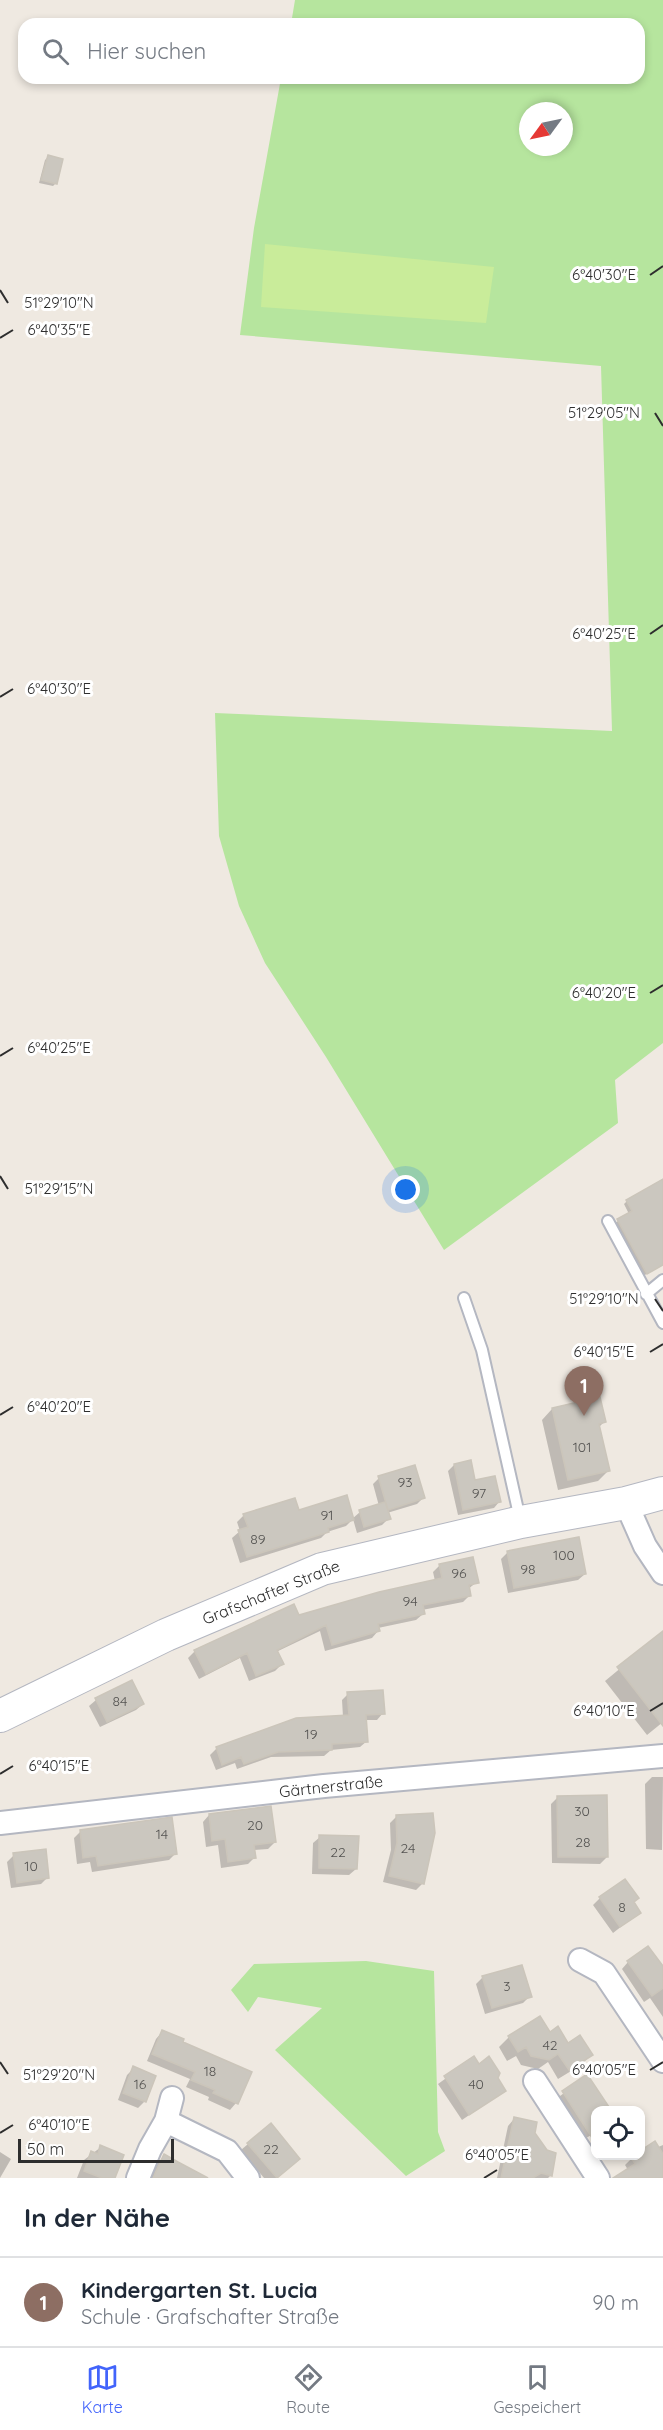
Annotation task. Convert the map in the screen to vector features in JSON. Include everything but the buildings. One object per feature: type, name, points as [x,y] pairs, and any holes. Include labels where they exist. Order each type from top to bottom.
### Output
[{"type":"main road","name":"Grafschafter Straße","points":[[0,1716],[166,1635],[322,1569],[521,1522],[626,1503],[663,1493]]},
{"type":"street","points":[[626,1503],[645,1546],[663,1573]]},
{"type":"street","name":"Gärtnerstraße","points":[[0,1822],[324,1786],[663,1756]]},
{"type":"street","points":[[580,1960],[604,1973],[663,2061]]},
{"type":"street","points":[[536,2081],[598,2178]]},
{"type":"street","points":[[138,2178],[150,2149],[166,2121],[172,2098]]},
{"type":"street","points":[[166,2121],[227,2151],[248,2178]]},
{"type":"lane","points":[[608,1221],[663,1323]]},
{"type":"lane","points":[[646,1294],[663,1280]]},
{"type":"lane","points":[[464,1298],[482,1350],[521,1522]]},
{"type":"green space","points":[[295,0],[663,0],[663,1043],[615,1080],[618,1123],[444,1250],[326,1057],[265,963],[239,906],[219,836],[215,713],[612,731],[601,366],[240,335],[254,228],[280,84],[645,84],[645,18],[292,18]]},
{"type":"green space","points":[[265,244],[494,267],[486,323],[261,307]]},
{"type":"green space","points":[[366,1961],[434,1971],[438,2132],[445,2151],[406,2176],[275,2050],[322,2008],[258,1997],[248,2012],[231,1990],[254,1964]]},
{"type":"place","name":"Kindergarten St. Lucia","points":[[584,1416]]}]
